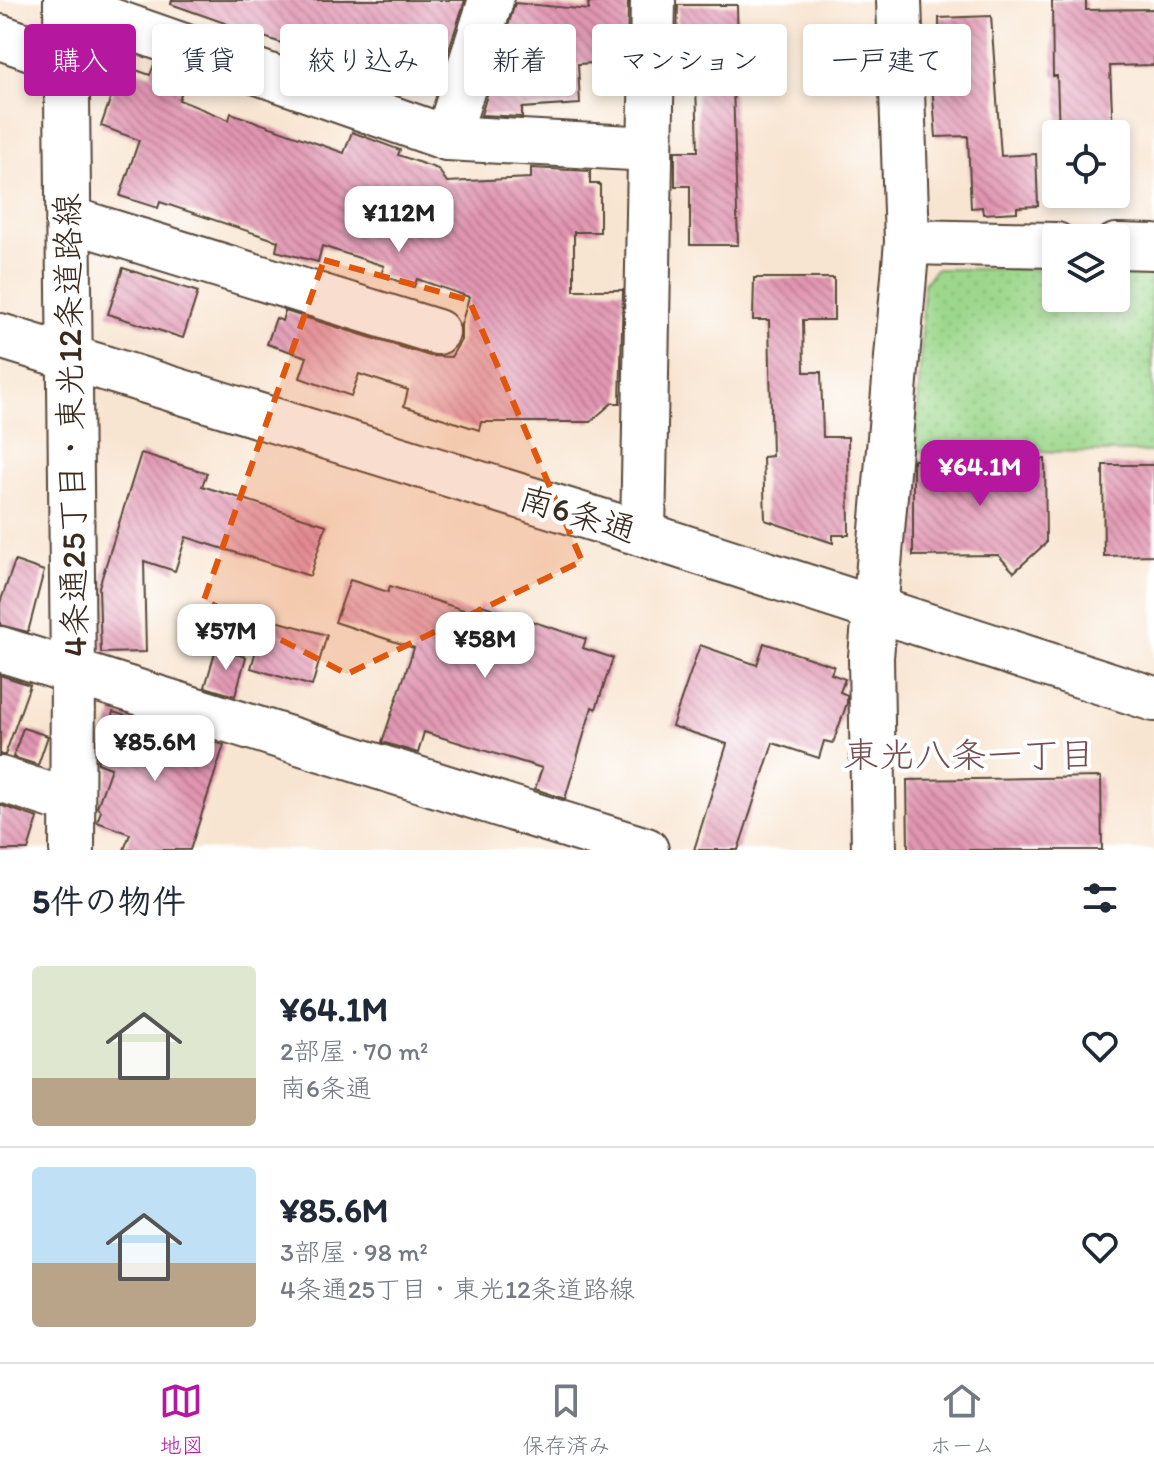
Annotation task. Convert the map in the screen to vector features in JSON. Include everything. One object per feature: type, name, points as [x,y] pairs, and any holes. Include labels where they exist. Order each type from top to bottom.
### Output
[{"type":"street","points":[[447,138],[491,0]]},
{"type":"street","points":[[643,534],[653,0]]},
{"type":"street","points":[[874,850],[871,657],[907,242],[899,0]]},
{"type":"street","points":[[66,2],[447,138],[650,149]]},
{"type":"street","name":"4条通25丁目・東光12条道路線","points":[[66,2],[67,24]]},
{"type":"street","points":[[0,37],[24,45]]},
{"type":"street","name":"4条通25丁目・東光12条道路線","points":[[68,96],[72,850]]},
{"type":"street","points":[[69,219],[437,332]]},
{"type":"street","points":[[907,242],[1042,245]]},
{"type":"street","points":[[1130,246],[1154,247]]},
{"type":"street","name":"南6条通","points":[[0,336],[643,534],[1154,699]]},
{"type":"street","points":[[0,649],[646,850]]},
{"type":"street","points":[[0,779],[71,802]]},
{"type":"highlighted area","points":[[324,260],[469,300],[582,561],[347,674],[204,600]]},
{"type":"green space","points":[[935,269],[1042,269],[1042,312],[1130,312],[1130,270],[1151,270],[1154,452],[916,451],[924,284]]},
{"type":"building","points":[[172,0],[465,0],[448,52],[448,24],[280,24],[280,43],[264,37],[264,24],[228,24],[171,4]]},
{"type":"building","points":[[628,0],[628,24],[592,24],[592,63],[578,64],[580,104],[522,108],[522,117],[481,115],[487,96],[576,96],[576,24],[509,24],[515,3],[589,10],[588,3]]},
{"type":"building","points":[[1086,0],[1086,10],[1154,9],[1154,65],[1110,66],[1112,120],[1059,120],[1057,76],[1053,76],[1052,1]]},
{"type":"building","points":[[678,5],[737,5],[737,24],[678,24]]},
{"type":"building","points":[[991,16],[1001,156],[1036,154],[1038,206],[1017,207],[1017,212],[983,214],[982,207],[971,208],[968,136],[936,137],[933,96],[971,96],[971,24],[939,24],[939,18]]},
{"type":"building","points":[[136,70],[150,75],[152,70],[152,96],[180,96],[179,100],[229,120],[231,113],[344,153],[352,132],[400,150],[398,155],[438,169],[447,182],[531,178],[531,168],[590,171],[590,184],[600,184],[600,232],[574,232],[574,290],[623,290],[620,403],[612,403],[590,422],[481,422],[479,430],[404,406],[408,390],[359,374],[351,396],[300,378],[307,357],[267,344],[276,318],[282,321],[285,311],[430,356],[451,357],[461,340],[461,325],[469,297],[417,279],[414,287],[381,275],[384,266],[322,246],[318,262],[276,251],[278,241],[160,202],[158,208],[120,196],[139,140],[101,126],[111,96],[136,96]]},
{"type":"building","points":[[696,96],[733,96],[738,245],[690,245],[690,186],[675,186],[675,151],[698,151]]},
{"type":"building","points":[[123,268],[198,292],[183,338],[108,314]]},
{"type":"building","points":[[754,278],[834,278],[834,320],[803,320],[804,372],[821,372],[823,437],[848,437],[849,535],[833,535],[833,543],[765,520],[763,457],[772,456],[769,320],[753,320]]},
{"type":"building","points":[[141,453],[207,473],[202,486],[326,525],[310,576],[186,537],[175,571],[144,561],[146,652],[101,653],[99,587]]},
{"type":"building","points":[[1045,459],[1046,543],[1014,572],[998,555],[913,556],[913,460]]},
{"type":"building","points":[[1103,465],[1154,465],[1154,555],[1104,556]]},
{"type":"building","points":[[15,561],[44,571],[28,632],[0,625],[0,603]]},
{"type":"building","points":[[350,580],[388,592],[390,586],[476,614],[479,604],[586,639],[583,648],[613,658],[596,709],[592,707],[565,799],[535,789],[542,768],[424,732],[418,753],[382,742],[414,648],[335,622]]},
{"type":"building","points":[[265,618],[327,635],[312,686],[251,668]]},
{"type":"building","points":[[764,643],[834,666],[831,674],[845,679],[840,692],[847,695],[847,703],[833,743],[824,741],[819,758],[773,743],[738,850],[694,850],[727,744],[672,726],[700,645],[757,665]]},
{"type":"building","points":[[216,649],[246,657],[235,696],[205,687]]},
{"type":"building","points":[[0,675],[30,685],[5,755],[0,755]]},
{"type":"building","points":[[113,712],[224,745],[190,850],[124,850],[130,834],[97,822],[101,811],[97,807],[111,768],[98,763],[98,759]]},
{"type":"building","points":[[23,728],[48,736],[38,765],[13,757]]},
{"type":"building","points":[[1101,777],[1102,850],[908,850],[907,780]]},
{"type":"building","points":[[0,805],[38,818],[28,850],[0,850]]},
{"type":"district","name":"東光八条一丁目","points":[[969,754]]}]
